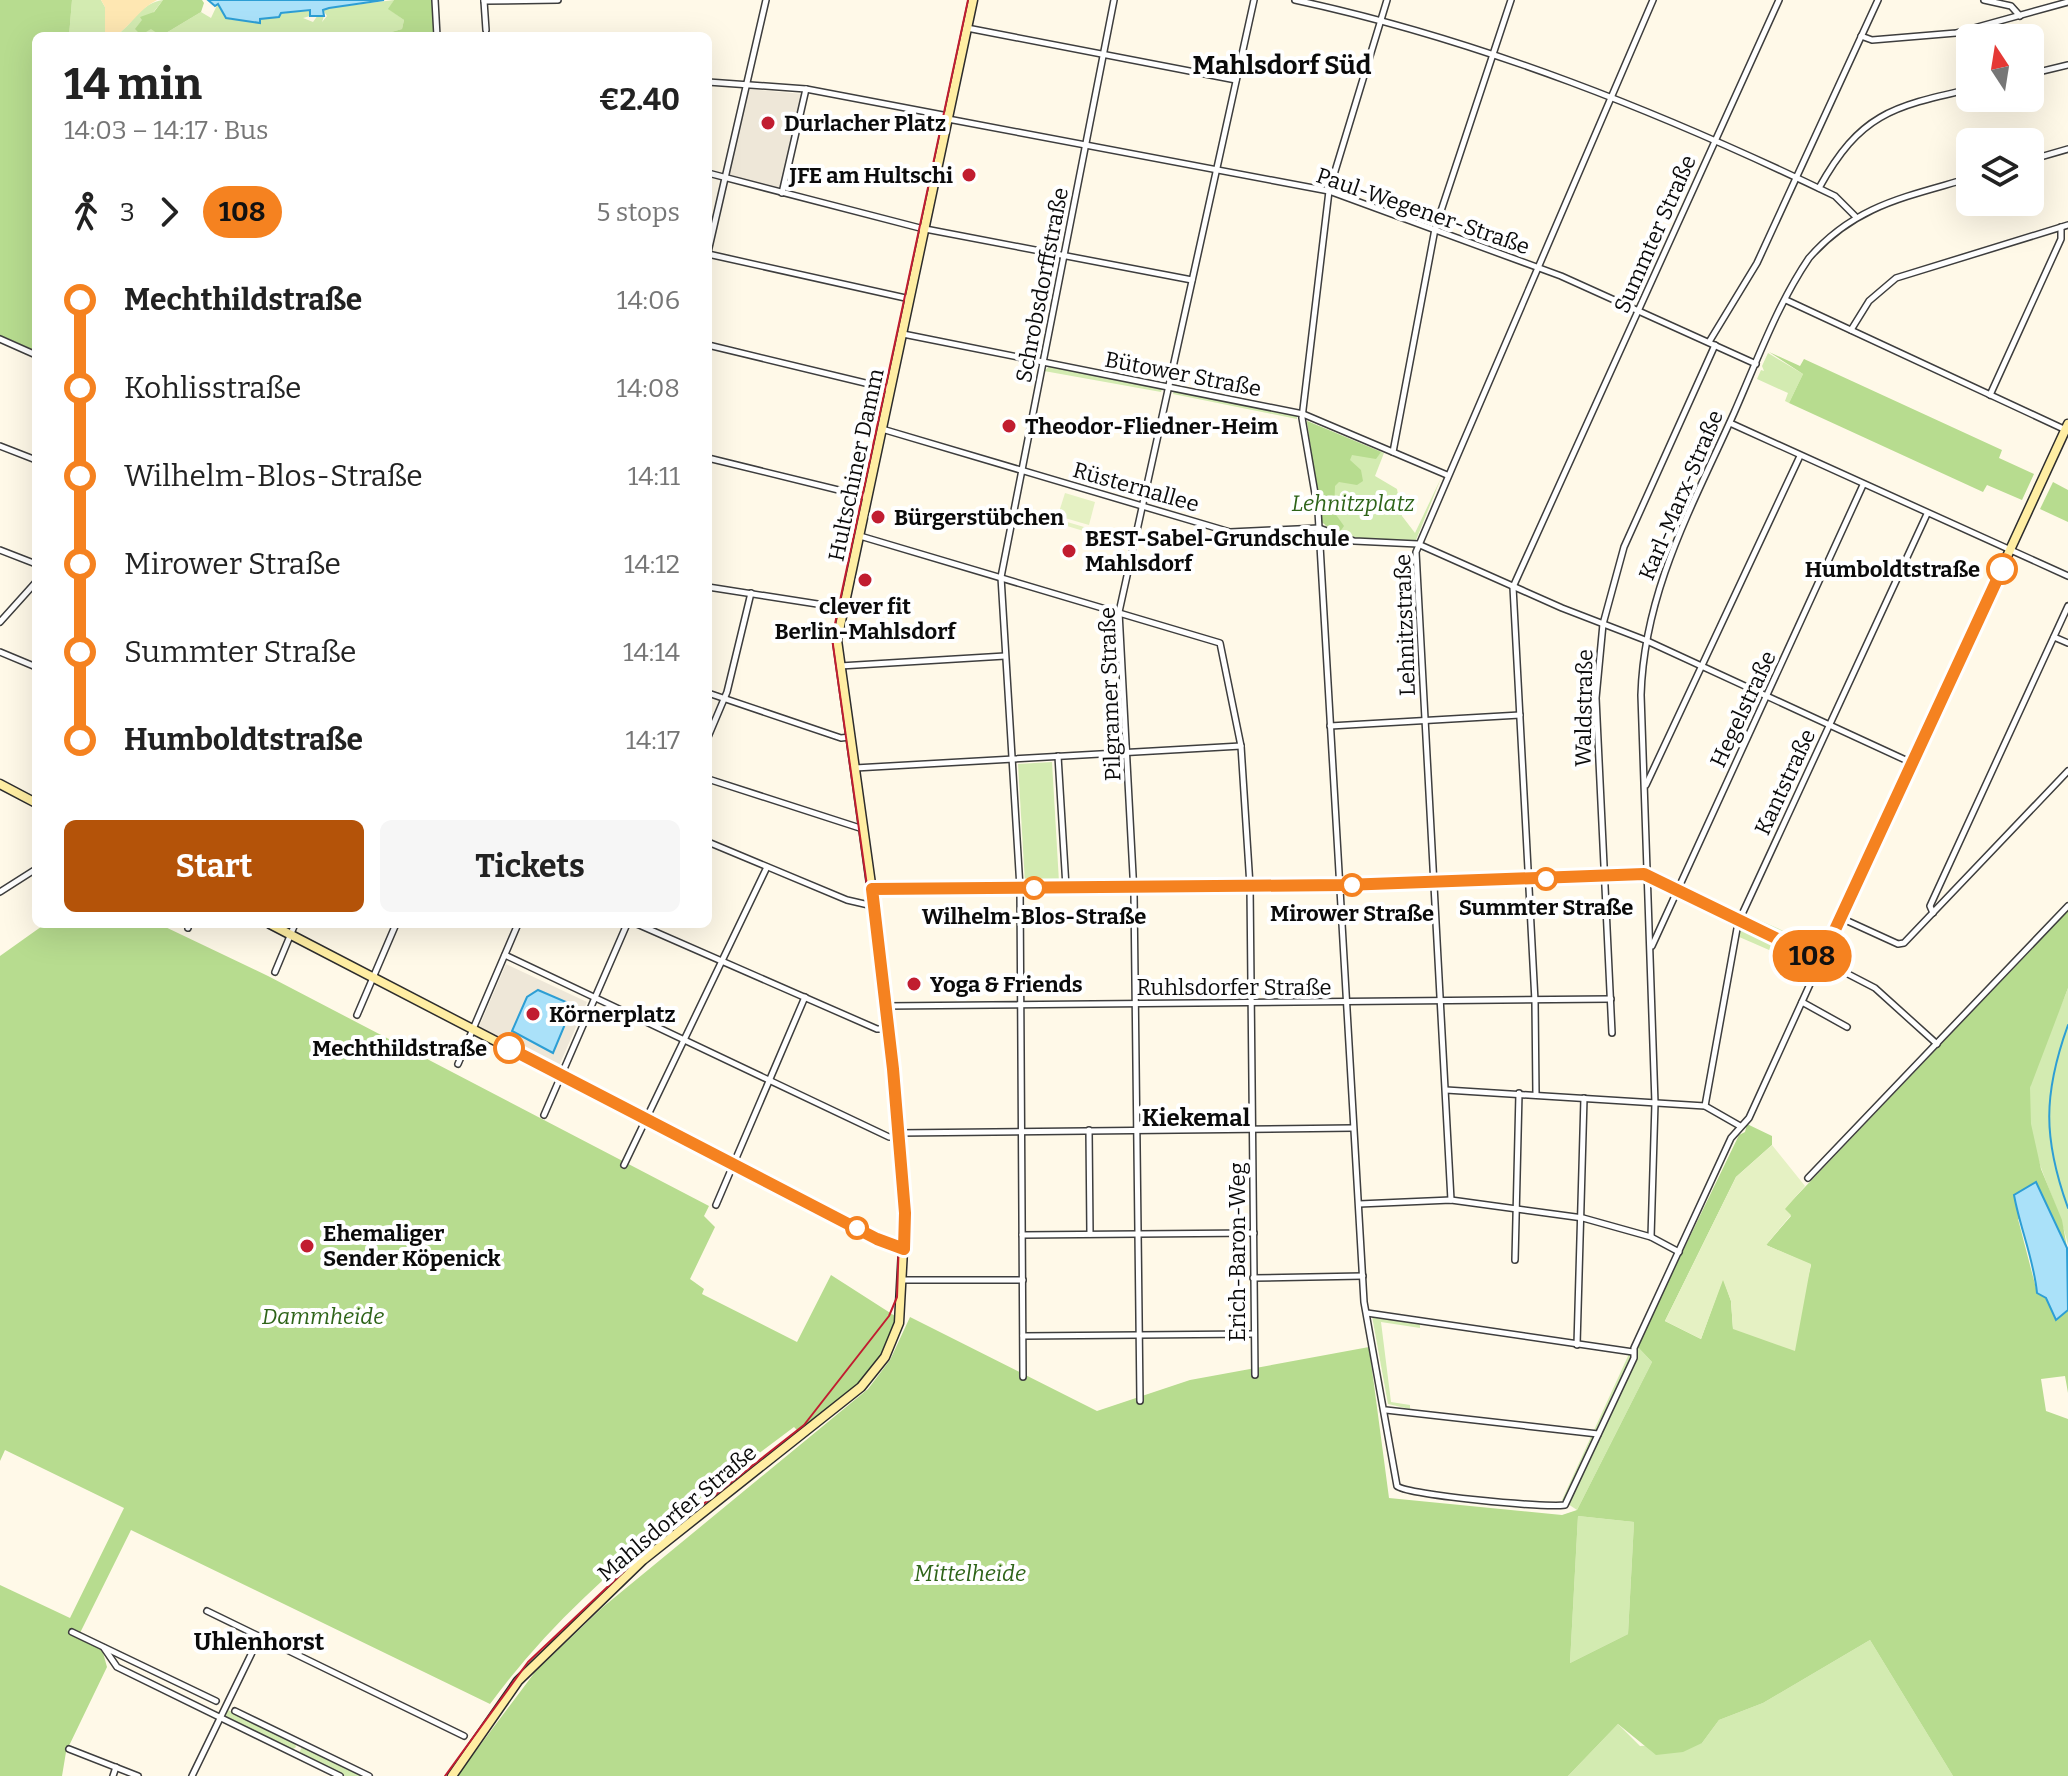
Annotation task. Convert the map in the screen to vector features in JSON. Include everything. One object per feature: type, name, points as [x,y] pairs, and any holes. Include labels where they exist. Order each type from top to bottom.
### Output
[{"type":"street","points":[[435,0],[437,32]]},
{"type":"street","points":[[486,30],[484,0],[558,0]]},
{"type":"street","points":[[712,235],[766,0]]},
{"type":"street","name":"Hultschiner Damm","points":[[899,1323],[905,1213],[898,1135],[872,889],[837,640],[973,0]]},
{"type":"street","name":"Schrobsdorffstraße","points":[[1001,577],[1114,0]]},
{"type":"street","name":"Pilgramer Straße","points":[[1140,1401],[1134,888],[1119,612],[1254,0]]},
{"type":"street","points":[[1295,0],[1380,20],[1610,97],[1819,188],[1846,204],[1855,216],[1956,183]]},
{"type":"street","points":[[1387,0],[1329,191],[1303,414],[1319,528],[1353,1128],[1367,1313],[1397,1486],[1422,1495],[1565,1505],[1634,1358],[1633,1352],[1679,1252],[1740,1126],[1749,1118],[2067,428],[1786,300]]},
{"type":"street","points":[[1393,452],[1435,229],[1511,0]]},
{"type":"street","name":"Lehnitzstraße","points":[[1451,1200],[1418,544],[1653,0]]},
{"type":"street","name":"Summter Straße","points":[[1536,1094],[1535,1001],[1513,587],[1779,0]]},
{"type":"street","name":"Waldstraße","points":[[1612,1033],[1596,698],[1603,624],[1624,547],[1712,343],[1757,263],[1878,0]]},
{"type":"street","points":[[1984,0],[2011,6],[2020,16]]},
{"type":"street","points":[[1861,36],[1872,40],[1956,33],[2068,2]]},
{"type":"street","points":[[967,28],[1236,80]]},
{"type":"street","points":[[2044,71],[2068,65]]},
{"type":"street","name":"Paul-Wegener-Straße","points":[[712,82],[806,89],[1086,147],[1329,191],[1538,267],[1756,364]]},
{"type":"street","points":[[782,193],[806,89]]},
{"type":"street","points":[[1819,188],[1843,148],[1869,123],[1906,105],[1956,92]]},
{"type":"street","points":[[2044,156],[2068,149]]},
{"type":"street","points":[[712,174],[925,228],[1192,280]]},
{"type":"street","name":"Karl-Marx-Straße","points":[[1651,1237],[1655,1103],[1646,785],[1641,715],[1645,640],[1664,566],[1786,300],[1809,258],[1855,216]]},
{"type":"street","points":[[1851,330],[1869,301],[1896,278],[2068,225]]},
{"type":"street","points":[[1990,395],[2061,239],[2061,227]]},
{"type":"street","points":[[712,254],[910,299]]},
{"type":"street","name":"Bütower Straße","points":[[903,334],[1303,414],[1447,475]]},
{"type":"street","points":[[0,339],[32,353]]},
{"type":"street","points":[[712,346],[890,389]]},
{"type":"street","points":[[1730,423],[2009,552],[2068,576]]},
{"type":"street","name":"Rüsternallee","points":[[882,429],[1230,532],[1319,528],[1354,541],[1418,544],[1563,609],[1645,640],[1913,763]]},
{"type":"street","points":[[0,446],[32,458]]},
{"type":"street","points":[[1646,785],[1800,456]]},
{"type":"street","points":[[712,459],[867,497]]},
{"type":"street","name":"Hegelstraße","points":[[1651,947],[1863,485]]},
{"type":"street","name":"Kantstraße","points":[[1705,1106],[1738,923],[1927,514]]},
{"type":"street","name":"Erich-Baron-Weg","points":[[859,536],[1220,643],[1241,746],[1250,886],[1255,1375]]},
{"type":"street","points":[[0,550],[32,562]]},
{"type":"street","points":[[1001,577],[1020,888],[1023,1377]]},
{"type":"street","points":[[0,622],[32,586]]},
{"type":"street","points":[[712,588],[843,608]]},
{"type":"street","points":[[712,728],[724,699],[751,593]]},
{"type":"street","points":[[1933,913],[1930,906],[2068,606]]},
{"type":"street","points":[[2054,637],[2068,643]]},
{"type":"street","points":[[0,652],[32,665]]},
{"type":"street","points":[[839,666],[1005,656]]},
{"type":"street","points":[[712,694],[841,738],[850,737]]},
{"type":"street","points":[[1330,726],[1520,715]]},
{"type":"street","points":[[855,768],[1241,746]]},
{"type":"street","points":[[1058,756],[1065,888]]},
{"type":"street","points":[[1841,918],[1901,944],[2068,771]]},
{"type":"street","points":[[712,780],[854,829],[864,829]]},
{"type":"street","points":[[0,784],[32,801]]},
{"type":"street","points":[[712,844],[847,900],[874,906]]},
{"type":"street","points":[[624,1165],[767,867]]},
{"type":"street","points":[[0,892],[32,872]]},
{"type":"street","points":[[872,889],[1340,885],[1649,876],[1738,923],[1875,988],[1937,1044]]},
{"type":"street","points":[[1808,1178],[2068,906]]},
{"type":"street","points":[[278,928],[877,1239],[904,1249]]},
{"type":"street","points":[[275,972],[294,928]]},
{"type":"street","points":[[357,1015],[394,928]]},
{"type":"street","points":[[458,1064],[516,928]]},
{"type":"street","points":[[544,1115],[625,928]]},
{"type":"street","points":[[646,928],[877,1029],[888,1029]]},
{"type":"street","points":[[505,955],[889,1137],[1021,1131],[1353,1128]]},
{"type":"street","points":[[716,1205],[805,997]]},
{"type":"street","name":"Ruhlsdorfer Straße","points":[[886,1006],[1611,999]]},
{"type":"street","points":[[1802,1002],[1847,1027]]},
{"type":"street","points":[[1446,1090],[1705,1106],[1740,1126]]},
{"type":"street","points":[[1515,1260],[1519,1093]]},
{"type":"street","points":[[1577,1345],[1583,1218],[1584,1097]]},
{"type":"street","points":[[1089,1130],[1090,1234]]},
{"type":"street","points":[[1359,1204],[1451,1200],[1583,1218],[1651,1237],[1679,1252]]},
{"type":"street","points":[[1022,1235],[1254,1233]]},
{"type":"street","points":[[1253,1278],[1363,1276]]},
{"type":"street","points":[[902,1280],[1023,1280]]},
{"type":"street","points":[[1367,1313],[1633,1352]]},
{"type":"street","name":"Mahlsdorfer Straße","points":[[452,1776],[508,1693],[530,1668],[661,1544],[861,1387],[885,1357],[899,1323]]},
{"type":"street","points":[[1023,1336],[1253,1334]]},
{"type":"street","points":[[1386,1410],[1598,1434]]},
{"type":"street","points":[[207,1611],[464,1736]]},
{"type":"street","points":[[72,1632],[216,1701]]},
{"type":"street","points":[[192,1776],[260,1636]]},
{"type":"street","points":[[104,1648],[117,1667],[340,1776]]},
{"type":"street","points":[[235,1711],[369,1776]]},
{"type":"street","points":[[69,1749],[138,1776]]},
{"type":"street","points":[[113,1776],[116,1767]]},
{"type":"green space","points":[[0,0],[72,0],[69,32],[32,32],[32,349],[0,335]]},
{"type":"green space","points":[[72,0],[101,0],[105,7],[106,32],[69,32]]},
{"type":"green space","points":[[163,0],[152,14],[151,28],[156,32],[120,32],[142,10]]},
{"type":"green space","points":[[163,0],[202,0],[204,3],[201,12],[168,32],[151,29],[138,32],[135,29],[142,20],[140,17],[154,12]]},
{"type":"green space","points":[[394,0],[389,9],[404,20],[402,29],[391,32],[168,32],[201,12],[211,18],[218,3],[231,20],[279,17],[280,14],[310,10],[310,16],[303,18],[313,22],[318,15],[324,16],[322,22],[327,16],[323,10]]},
{"type":"green space","points":[[394,0],[433,0],[434,32],[391,32],[402,29],[404,20],[388,9]]},
{"type":"green space","points":[[1769,352],[1800,366],[1804,359],[2002,450],[1999,458],[2034,474],[2022,500],[1987,485],[1983,492],[1789,403],[1803,374]]},
{"type":"green space","points":[[1768,353],[1803,374],[1789,403],[1785,401],[1788,393],[1757,379],[1761,370],[1764,371],[1762,366]]},
{"type":"green space","points":[[1050,366],[1162,389],[1161,392],[1044,371]]},
{"type":"green space","points":[[1174,391],[1297,415],[1297,419],[1173,394]]},
{"type":"green space","name":"Lehnitzplatz","points":[[1307,421],[1384,453],[1375,476],[1397,489],[1402,516],[1415,533],[1441,478],[1416,540],[1354,539],[1325,526]]},
{"type":"green space","points":[[1307,421],[1381,452],[1376,459],[1352,455],[1350,460],[1361,470],[1363,481],[1357,485],[1339,482],[1335,486],[1334,512],[1344,526],[1339,533],[1321,522]]},
{"type":"green space","points":[[2053,482],[2068,490],[2068,522],[2040,509]]},
{"type":"green space","points":[[1065,493],[1095,502],[1089,525],[1058,516],[1057,519],[1118,537],[1117,541],[1047,520],[1051,509],[1059,512]]},
{"type":"green space","points":[[1052,762],[1059,882],[1025,883],[1018,764]]},
{"type":"green space","name":"Mittelheide","points":[[2068,911],[2068,988],[2030,1088],[2031,1124],[2041,1169],[2062,1220],[2068,1253],[2064,1239],[2018,1219],[2037,1292],[2046,1298],[2056,1320],[2068,1310],[2068,1393],[2065,1376],[2041,1379],[2046,1411],[2068,1419],[2068,1776],[1953,1776],[1870,1640],[1763,1703],[1719,1720],[1702,1743],[1683,1752],[1656,1755],[1618,1724],[1568,1776],[457,1776],[535,1672],[603,1607],[868,1389],[890,1360],[910,1317],[1097,1411],[1190,1380],[1369,1347],[1389,1498],[1562,1515],[1577,1510],[1652,1362],[1634,1343],[1652,1315],[1747,1124],[1772,1136],[1772,1145],[1736,1177],[1665,1321],[1701,1339],[1723,1278],[1731,1301],[1733,1329],[1806,1285],[1811,1265],[1766,1245],[1791,1216],[1784,1209]],"holes":[[[1578,1516],[1634,1522],[1628,1634],[1570,1663]]]},
{"type":"green space","points":[[1745,914],[1818,946],[1814,954],[1745,922],[1742,919]]},
{"type":"green space","points":[[1740,927],[1811,959],[1808,967],[1737,936]]},
{"type":"green space","name":"Dammheide","points":[[39,928],[167,928],[268,976],[709,1206],[704,1216],[715,1227],[690,1279],[704,1289],[702,1294],[797,1342],[831,1275],[895,1316],[891,1335],[883,1353],[860,1383],[799,1432],[794,1427],[712,1489],[593,1589],[556,1625],[490,1704],[131,1530],[78,1637],[102,1649],[107,1667],[66,1752],[62,1776],[0,1776],[0,1585],[70,1618],[124,1508],[5,1450],[0,1461],[0,956]]},
{"type":"green space","points":[[2068,988],[2068,1245],[2035,1148],[2028,1108],[2036,1064]]},
{"type":"green space","points":[[1772,1145],[1805,1186],[1785,1209],[1791,1215],[1766,1245],[1811,1264],[1795,1351],[1733,1329],[1731,1301],[1723,1280],[1701,1339],[1665,1321],[1736,1177]]},
{"type":"green space","points":[[1372,1316],[1420,1322],[1420,1328],[1381,1322],[1391,1402],[1410,1405],[1410,1409],[1388,1404]]},
{"type":"green space","points":[[1634,1343],[1652,1362],[1577,1510],[1562,1500]]},
{"type":"green space","points":[[1578,1516],[1634,1522],[1628,1634],[1570,1663]]},
{"type":"green space","points":[[1870,1640],[1953,1776],[1568,1776],[1618,1724],[1640,1746],[1702,1743],[1719,1720],[1763,1703]]},
{"type":"green space","points":[[228,1710],[295,1743],[296,1747],[292,1750],[225,1718]]},
{"type":"green space","points":[[302,1747],[362,1776],[345,1776],[299,1753]]},
{"type":"sand","points":[[101,0],[157,0],[120,32],[105,32],[105,7]]},
{"type":"shaded area","name":"Durlacher Platz","points":[[748,89],[803,94],[782,186],[777,189],[727,174]]},
{"type":"shaded area","name":"Körnerplatz","points":[[506,964],[587,1002],[558,1068],[479,1027]]},
{"type":"water","points":[[208,0],[384,0],[329,8],[323,10],[324,16],[310,16],[310,10],[281,13],[279,17],[260,19],[260,23],[226,18],[218,4],[215,6]]},
{"type":"water","points":[[538,990],[573,1005],[553,1053],[512,1031],[527,997]]},
{"type":"water","points":[[2036,1182],[2067,1248],[2068,1310],[2056,1320],[2046,1298],[2037,1293],[2014,1195]]},
{"type":"waterway","points":[[2068,1025],[2054,1073],[2049,1116],[2054,1160],[2068,1208]]},
{"type":"tram line","points":[[445,1776],[528,1662],[655,1542],[804,1425],[889,1316],[897,1297],[900,1209],[870,907],[832,638],[968,0]]},
{"type":"bus line","name":"108","points":[[509,1048],[877,1239],[904,1249],[905,1213],[893,1069],[872,889],[1344,885],[1644,874],[1738,923],[1821,960],[2002,569]]},
{"type":"place","name":"Durlacher Platz","points":[[768,123]]},
{"type":"place","name":"JFE am Hultschi","points":[[969,175]]},
{"type":"place","name":"Theodor-Fliedner-Heim","points":[[1009,426]]},
{"type":"place","name":"Bürgerstübchen","points":[[878,517]]},
{"type":"place","name":"BEST-Sabel-Grundschule Mahlsdorf","points":[[1069,551]]},
{"type":"place","name":"Humboldtstraße","points":[[2002,569]]},
{"type":"place","name":"clever fit Berlin-Mahlsdorf","points":[[865,580]]},
{"type":"place","name":"Summter Straße","points":[[1546,879]]},
{"type":"place","name":"Mirower Straße","points":[[1352,885]]},
{"type":"place","name":"Wilhelm-Blos-Straße","points":[[1034,888]]},
{"type":"place","name":"Yoga & Friends","points":[[914,984]]},
{"type":"place","name":"Körnerplatz","points":[[533,1014]]},
{"type":"place","name":"Mechthildstraße","points":[[509,1048]]},
{"type":"place","name":"Ehemaliger Sender Köpenick","points":[[307,1246]]},
{"type":"district","name":"Mahlsdorf Süd","points":[[1282,65]]},
{"type":"district","name":"Kiekemal","points":[[1196,1118]]},
{"type":"district","name":"Uhlenhorst","points":[[259,1642]]}]
